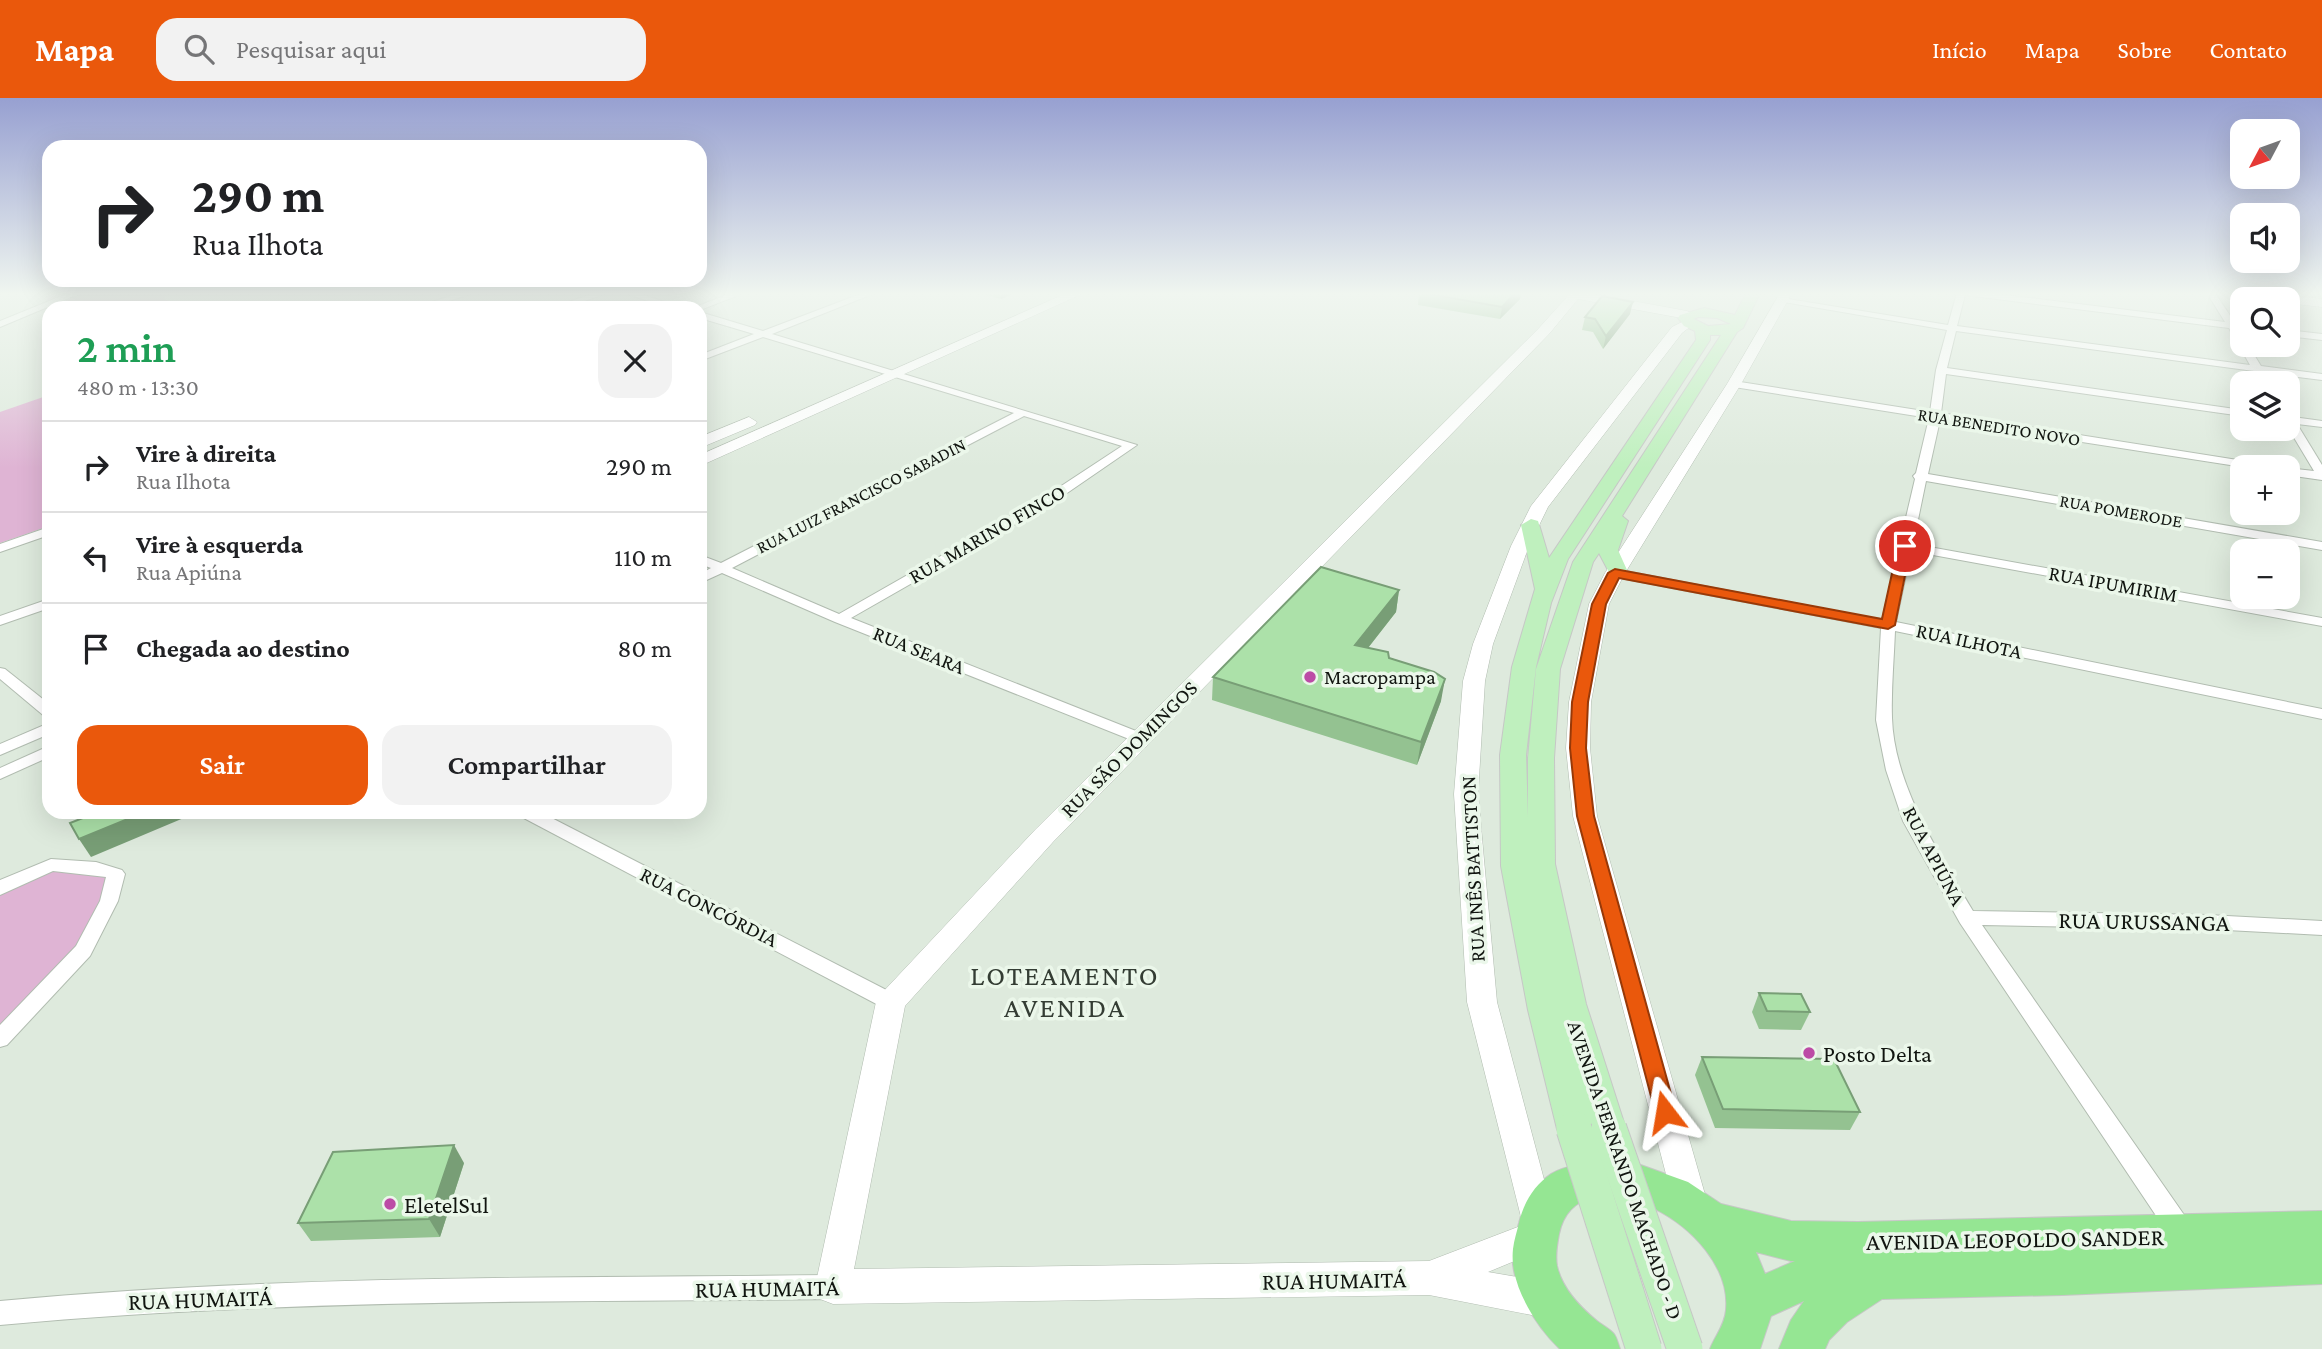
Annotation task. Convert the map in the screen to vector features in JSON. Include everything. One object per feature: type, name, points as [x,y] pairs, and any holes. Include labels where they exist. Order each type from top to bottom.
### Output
[{"type":"highway","points":[[1575,1333],[1538,1275],[1536,1229],[1556,1195],[1570,1186],[1604,1178],[1648,1183],[1701,1213],[1727,1240],[1739,1260],[1747,1282],[1748,1331]]},
{"type":"highway","name":"AVENIDA LEOPOLDO SANDER","points":[[1701,1213],[1791,1241],[1926,1241],[2322,1231]]},
{"type":"highway","name":"AVENIDA LEOPOLDO SANDER","points":[[1748,1331],[1810,1276],[1876,1278],[2322,1263]]},
{"type":"highway","points":[[1802,1349],[1807,1330],[1825,1309],[1876,1278]]},
{"type":"main road","name":"AVENIDA FERNANDO MACHADO - D","points":[[1685,1349],[1544,1010],[1515,866],[1513,755],[1524,667],[1546,589],[1558,559],[1695,351]]},
{"type":"main road","name":"AVENIDA FERNANDO MACHADO - D","points":[[1644,1349],[1592,1129],[1541,864],[1540,781],[1548,670],[1583,562],[1717,351]]},
{"type":"main road","points":[[1616,572],[1608,550],[1617,522],[1628,505],[1626,491]]},
{"type":"main road","points":[[1531,525],[1546,589]]},
{"type":"street","points":[[821,351],[1023,413]]},
{"type":"street","points":[[707,440],[916,351]]},
{"type":"street","points":[[707,458],[947,351]]},
{"type":"street","name":"RUA SÃO DOMINGOS","points":[[891,1002],[1044,836],[1524,351]]},
{"type":"street","name":"RUA INÊS BATTISTON","points":[[1536,1229],[1482,1002],[1466,794],[1474,681],[1480,656],[1520,546],[1540,506],[1660,351]]},
{"type":"street","points":[[1701,1213],[1585,816],[1578,748],[1580,702],[1599,604],[1616,572],[1753,351]]},
{"type":"street","name":"RUA APIÚNA","points":[[1945,351],[1935,417],[1919,476],[1888,625],[1884,720],[1894,770],[1912,821],[1967,918],[2183,1235]]},
{"type":"street","points":[[2126,351],[2322,377]]},
{"type":"street","points":[[2251,357],[2258,369]]},
{"type":"street","points":[[1941,370],[2230,411]]},
{"type":"street","name":"RUA BENEDITO NOVO","points":[[1734,384],[2230,462]]},
{"type":"street","name":"RUA MARINO FINCO","points":[[839,618],[1050,499],[1131,445],[1023,413]]},
{"type":"street","name":"RUA LUIZ FRANCISCO SABADIN","points":[[707,575],[1023,413]]},
{"type":"street","points":[[2300,420],[2322,424]]},
{"type":"street","points":[[2300,438],[2322,475]]},
{"type":"street","points":[[2300,472],[2322,475]]},
{"type":"street","name":"RUA POMERODE","points":[[1919,476],[2322,546]]},
{"type":"street","points":[[0,548],[42,533]]},
{"type":"street","name":"RUA IPUMIRIM","points":[[1905,546],[2322,622]]},
{"type":"street","name":"RUA SEARA","points":[[707,562],[839,618],[1140,738]]},
{"type":"street","name":"RUA ILHOTA","points":[[1616,572],[2322,714]]},
{"type":"street","points":[[0,621],[42,606]]},
{"type":"street","points":[[0,671],[42,706]]},
{"type":"street","points":[[0,750],[42,731]]},
{"type":"street","points":[[0,774],[42,754]]},
{"type":"street","name":"RUA CONCÓRDIA","points":[[539,819],[891,1002]]},
{"type":"street","points":[[0,888],[51,865],[96,868],[116,874],[108,901],[83,951],[0,1039]]},
{"type":"street","name":"RUA URUSSANGA","points":[[1967,918],[2208,922],[2322,928]]},
{"type":"street","points":[[833,1287],[891,1002]]},
{"type":"street","name":"RUA HUMAITÁ","points":[[1429,1278],[1536,1229]]},
{"type":"street","name":"RUA HUMAITÁ","points":[[0,1313],[105,1303],[449,1291],[1429,1278],[1575,1333]]},
{"type":"shaded area","points":[[42,397],[42,528],[0,543],[0,412]]},
{"type":"shaded area","points":[[51,865],[116,874],[83,951],[0,1039],[0,888]]},
{"type":"building","name":"Macropampa","points":[[1321,567],[1399,590],[1355,645],[1388,652],[1389,658],[1434,672],[1445,679],[1421,742],[1213,677]]},
{"type":"building","points":[[80,819],[128,819],[79,839],[70,823]]},
{"type":"building","points":[[1759,993],[1801,994],[1810,1012],[1767,1011]]},
{"type":"building","points":[[1702,1057],[1834,1059],[1860,1112],[1723,1109]]},
{"type":"building","name":"EletelSul","points":[[454,1145],[429,1219],[298,1223],[333,1152]]},
{"type":"place","name":"Macropampa","points":[[1310,677]]},
{"type":"place","name":"Posto Delta","points":[[1809,1053]]},
{"type":"place","name":"EletelSul","points":[[390,1204]]},
{"type":"district","name":"LOTEAMENTO AVENIDA","points":[[1065,991]]},
{"type":"route","points":[[1665,1112],[1585,816],[1578,748],[1580,702],[1599,604],[1615,573],[1888,625],[1905,546]]}]
